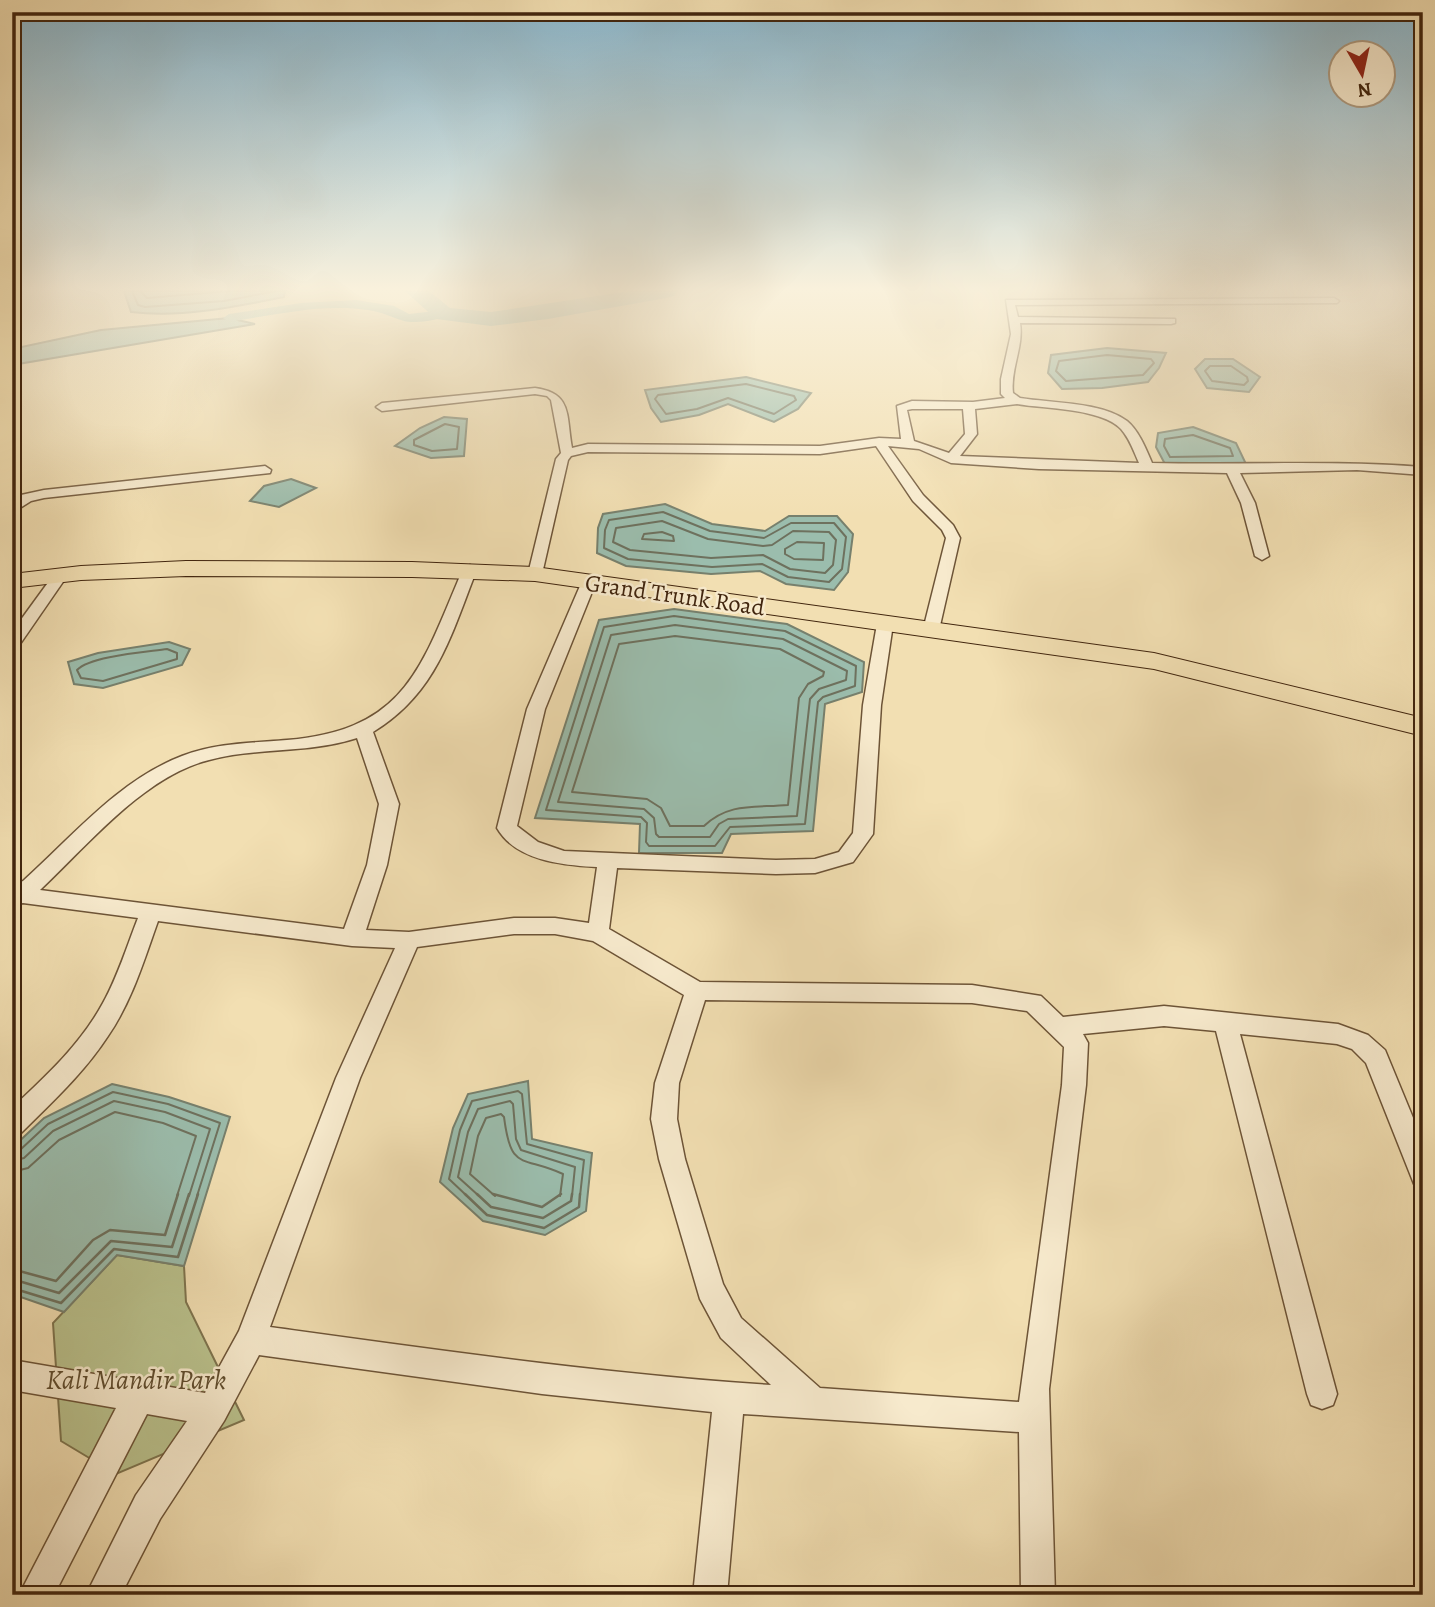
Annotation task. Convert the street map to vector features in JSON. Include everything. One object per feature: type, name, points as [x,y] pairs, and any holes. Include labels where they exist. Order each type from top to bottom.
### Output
[{"type":"highway","name":"Grand Trunk Road","points":[[12,581],[215,568],[470,569],[535,575],[1154,661],[1331,704]]},
{"type":"highway","points":[[1154,661],[1258,678],[1423,718]]},
{"type":"highway","points":[[1331,704],[1423,727]]},
{"type":"highway","points":[[1331,704],[1423,738]]},
{"type":"street","points":[[1010,366],[1006,390],[1010,398],[1017,401]]},
{"type":"street","points":[[382,407],[535,391],[550,393],[557,399],[567,453],[559,472],[535,575]]},
{"type":"street","points":[[908,443],[901,408],[912,405],[971,405],[1017,401],[1094,413],[1119,421],[1127,429],[1147,467]]},
{"type":"street","points":[[951,459],[971,434],[971,405]]},
{"type":"street","points":[[879,442],[904,479],[948,528],[953,538],[932,630]]},
{"type":"street","points":[[567,453],[588,448],[641,447],[820,450],[879,442],[922,446],[951,459],[1039,465],[1232,469],[1357,466],[1423,471]]},
{"type":"street","points":[[1232,469],[1248,503],[1262,556]]},
{"type":"street","points":[[12,509],[26,498],[44,494],[265,470]]},
{"type":"street","points":[[15,896],[115,808],[152,779],[178,765],[198,756],[227,750],[317,744],[364,732],[386,719],[408,700],[428,666],[470,569]]},
{"type":"street","points":[[12,645],[60,576]]},
{"type":"street","points":[[588,582],[536,709],[508,828],[531,847],[562,858],[776,867],[815,866],[846,858],[863,834],[872,705],[885,624]]},
{"type":"street","points":[[352,938],[377,864],[389,804],[364,732]]},
{"type":"street","points":[[598,933],[608,860]]},
{"type":"street","points":[[15,896],[352,938],[409,940],[514,926],[555,926],[598,933],[697,991],[972,994],[1033,1003],[1076,1042],[1074,1085],[1034,1389],[1038,1595]]},
{"type":"street","points":[[12,1125],[97,1035],[121,990],[151,911]]},
{"type":"street","points":[[103,1595],[148,1507],[213,1410],[251,1339],[348,1078],[409,940]]},
{"type":"street","points":[[697,991],[667,1083],[664,1119],[672,1158],[710,1289],[731,1328],[813,1403]]},
{"type":"street","points":[[1058,1027],[1164,1016],[1338,1034],[1360,1042],[1376,1057],[1423,1175]]},
{"type":"street","points":[[1225,1021],[1322,1394]]},
{"type":"street","points":[[251,1339],[542,1379],[729,1397],[1034,1418]]},
{"type":"street","points":[[12,1375],[213,1410]]},
{"type":"street","points":[[36,1595],[139,1397]]},
{"type":"street","points":[[710,1595],[729,1397]]},
{"type":"green space","name":"Kali Mandir Park","points":[[117,1255],[184,1266],[186,1302],[244,1420],[116,1474],[61,1441],[53,1323]]},
{"type":"water","points":[[1049,366],[1160,366],[1148,382],[1102,388],[1062,389],[1048,373]]},
{"type":"water","points":[[1198,366],[1243,366],[1260,377],[1249,392],[1207,388],[1195,369]]},
{"type":"water","points":[[746,377],[811,393],[798,409],[774,422],[728,404],[699,415],[661,422],[651,408],[645,390]]},
{"type":"water","points":[[444,417],[467,419],[464,456],[431,458],[395,446],[420,428]]},
{"type":"water","points":[[1193,427],[1236,443],[1246,464],[1166,466],[1156,447],[1158,433]]},
{"type":"water","points":[[291,479],[316,488],[279,507],[250,501],[264,486]]},
{"type":"water","points":[[665,504],[712,524],[765,531],[789,516],[837,516],[853,534],[848,572],[834,590],[786,584],[760,571],[711,574],[626,566],[597,553],[598,528],[603,514]]},
{"type":"water","points":[[674,609],[787,624],[864,662],[862,692],[825,704],[813,831],[731,834],[722,853],[639,853],[640,824],[535,818],[599,620]]},
{"type":"water","points":[[169,642],[190,649],[182,665],[103,688],[74,684],[68,662],[98,653]]},
{"type":"water","points":[[528,1081],[532,1139],[592,1153],[586,1211],[545,1235],[483,1221],[440,1182],[453,1128],[468,1094]]},
{"type":"water","points":[[112,1084],[169,1097],[230,1117],[184,1266],[117,1255],[64,1312],[12,1294],[12,1148],[44,1118]]}]
